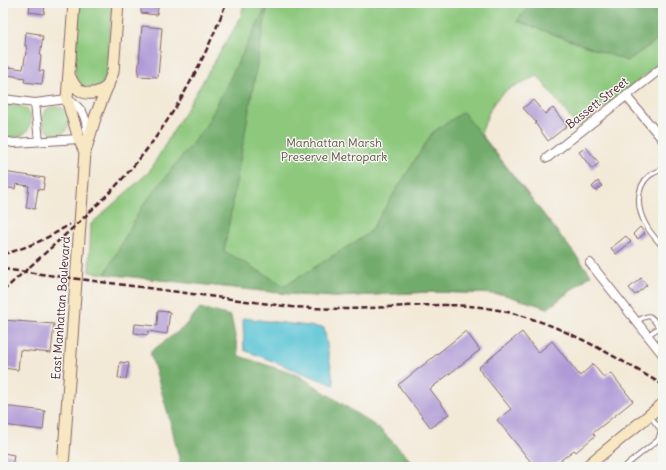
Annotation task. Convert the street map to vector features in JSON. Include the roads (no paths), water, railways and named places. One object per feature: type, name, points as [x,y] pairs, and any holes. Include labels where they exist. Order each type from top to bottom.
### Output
[{"type":"street","name":"East Manhattan Boulevard","points":[[74,3],[67,99],[84,144]]},
{"type":"street","name":"East Manhattan Boulevard","points":[[63,467],[84,144],[113,72],[118,3]]},
{"type":"street","name":"Bassett Street","points":[[546,158],[663,67]]},
{"type":"street","points":[[69,75],[75,86],[88,94],[96,94],[108,86]]},
{"type":"street","points":[[626,96],[663,140]]},
{"type":"street","points":[[3,99],[35,103],[67,99]]},
{"type":"street","points":[[35,103],[39,141]]},
{"type":"street","points":[[3,141],[14,143],[39,141],[84,144]]},
{"type":"street","points":[[590,263],[663,354]]},
{"type":"street","points":[[586,467],[663,404]]},
{"type":"lane","points":[[663,169],[650,175],[644,181],[638,198],[641,217],[651,234],[663,247]]},
{"type":"lane","points":[[637,321],[649,316],[659,328]]},
{"type":"lane","points":[[648,335],[663,325]]},
{"type":"lane","points":[[624,467],[658,440],[661,430],[649,415]]},
{"type":"water","points":[[243,318],[324,328],[334,385],[244,350]]},
{"type":"railway","points":[[3,291],[101,201],[132,168],[165,124],[193,77],[226,3]]},
{"type":"railway","points":[[3,254],[38,242],[70,224]]},
{"type":"railway","points":[[3,269],[292,307],[347,309],[453,305],[495,309],[521,315],[570,334],[617,358],[663,385]]},
{"type":"park label","name":"Manhattan Marsh Preserve Metropark","points":[[334,150]]}]
